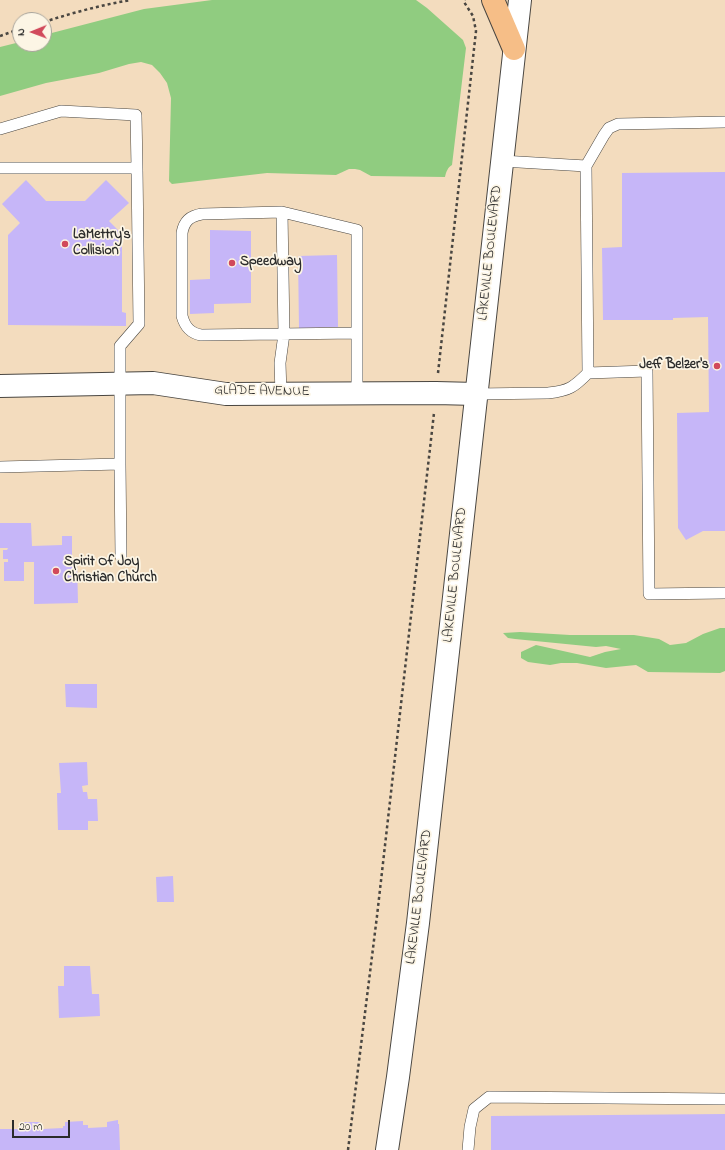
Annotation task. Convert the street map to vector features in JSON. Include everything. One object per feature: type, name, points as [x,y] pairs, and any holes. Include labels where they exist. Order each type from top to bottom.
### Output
[{"type":"main road","points":[[493,0],[514,49]]},
{"type":"street","name":"LAKEVILLE BOULEVARD","points":[[387,1150],[417,931],[520,0]]},
{"type":"street","name":"GLADE AVENUE","points":[[0,386],[164,384],[226,394],[476,394]]},
{"type":"lane","points":[[0,129],[61,111],[136,115],[139,324],[120,346],[121,558]]},
{"type":"lane","points":[[588,372],[586,166],[604,134],[610,128],[618,124],[725,122]]},
{"type":"lane","points":[[502,161],[586,166]]},
{"type":"lane","points":[[0,168],[137,168]]},
{"type":"lane","points":[[357,333],[201,335],[190,331],[184,324],[182,316],[182,233],[183,228],[189,218],[194,215],[202,214],[282,212],[357,230],[357,333],[357,393]]},
{"type":"lane","points":[[281,394],[280,363],[284,334],[282,212]]},
{"type":"lane","points":[[476,394],[558,392],[573,387],[588,372],[647,371],[649,594],[725,593]]},
{"type":"lane","points":[[0,467],[120,464]]},
{"type":"lane","points":[[468,1150],[470,1126],[474,1109],[489,1097],[725,1099]]},
{"type":"path","points":[[52,19],[131,0]]},
{"type":"path","points":[[348,1150],[378,916],[476,30],[474,16],[463,0]]},
{"type":"path","points":[[0,36],[12,32]]},
{"type":"green space","points":[[212,0],[416,0],[463,40],[466,48],[452,165],[447,170],[445,177],[371,176],[360,170],[349,169],[336,175],[267,173],[172,184],[169,181],[171,98],[167,83],[152,65],[141,62],[129,64],[99,73],[46,83],[0,96],[0,47],[12,44],[12,52],[52,52],[52,33],[144,9]]},
{"type":"green space","points":[[720,628],[725,628],[725,671],[720,673],[648,672],[636,665],[606,668],[577,663],[550,665],[528,662],[521,658],[521,652],[536,645],[590,657],[621,649],[606,646],[596,647],[515,639],[508,638],[503,633],[520,632],[570,635],[634,635],[659,639],[670,645],[686,643],[703,634]]},
{"type":"building","name":"Jeff Belzer's","points":[[725,172],[725,531],[703,531],[686,540],[678,528],[677,413],[709,412],[708,317],[673,318],[673,320],[603,320],[602,248],[622,247],[622,173]]},
{"type":"building","name":"LaMettry's Collision","points":[[26,180],[46,201],[85,201],[106,180],[129,203],[109,221],[122,234],[122,312],[126,313],[126,326],[8,325],[8,235],[20,223],[2,204]]},
{"type":"building","points":[[210,230],[251,231],[251,303],[214,304],[214,313],[190,314],[190,280],[210,279]]},
{"type":"building","points":[[337,255],[338,327],[299,328],[298,256]]},
{"type":"building","name":"Spirit Of Joy Christian Church","points":[[0,523],[31,523],[32,546],[62,545],[62,536],[72,536],[72,561],[77,561],[78,603],[34,604],[34,562],[24,562],[24,581],[4,581],[4,562],[8,562],[8,559],[3,559],[3,550],[7,550],[8,548],[0,548]]},
{"type":"building","points":[[65,684],[97,684],[97,708],[66,707]]},
{"type":"building","points":[[87,762],[88,785],[82,786],[83,792],[87,792],[88,799],[97,799],[98,821],[88,821],[88,830],[58,830],[57,793],[61,793],[59,763]]},
{"type":"building","points":[[173,876],[174,902],[157,902],[156,877]]},
{"type":"building","points":[[64,966],[90,966],[92,994],[99,994],[100,1016],[59,1018],[58,986],[64,986]]},
{"type":"building","points":[[725,1114],[725,1150],[491,1150],[491,1116]]},
{"type":"building","points":[[118,1120],[120,1150],[0,1150],[0,1129],[19,1129],[21,1122],[40,1122],[42,1129],[63,1128],[63,1126],[65,1126],[65,1122],[83,1121],[83,1125],[88,1125],[88,1128],[107,1127],[107,1122]]},
{"type":"place","name":"LaMettry's Collision","points":[[65,244]]},
{"type":"place","name":"Speedway","points":[[232,263]]},
{"type":"place","name":"Jeff Belzer's","points":[[717,366]]},
{"type":"place","name":"Spirit Of Joy Christian Church","points":[[56,571]]}]
